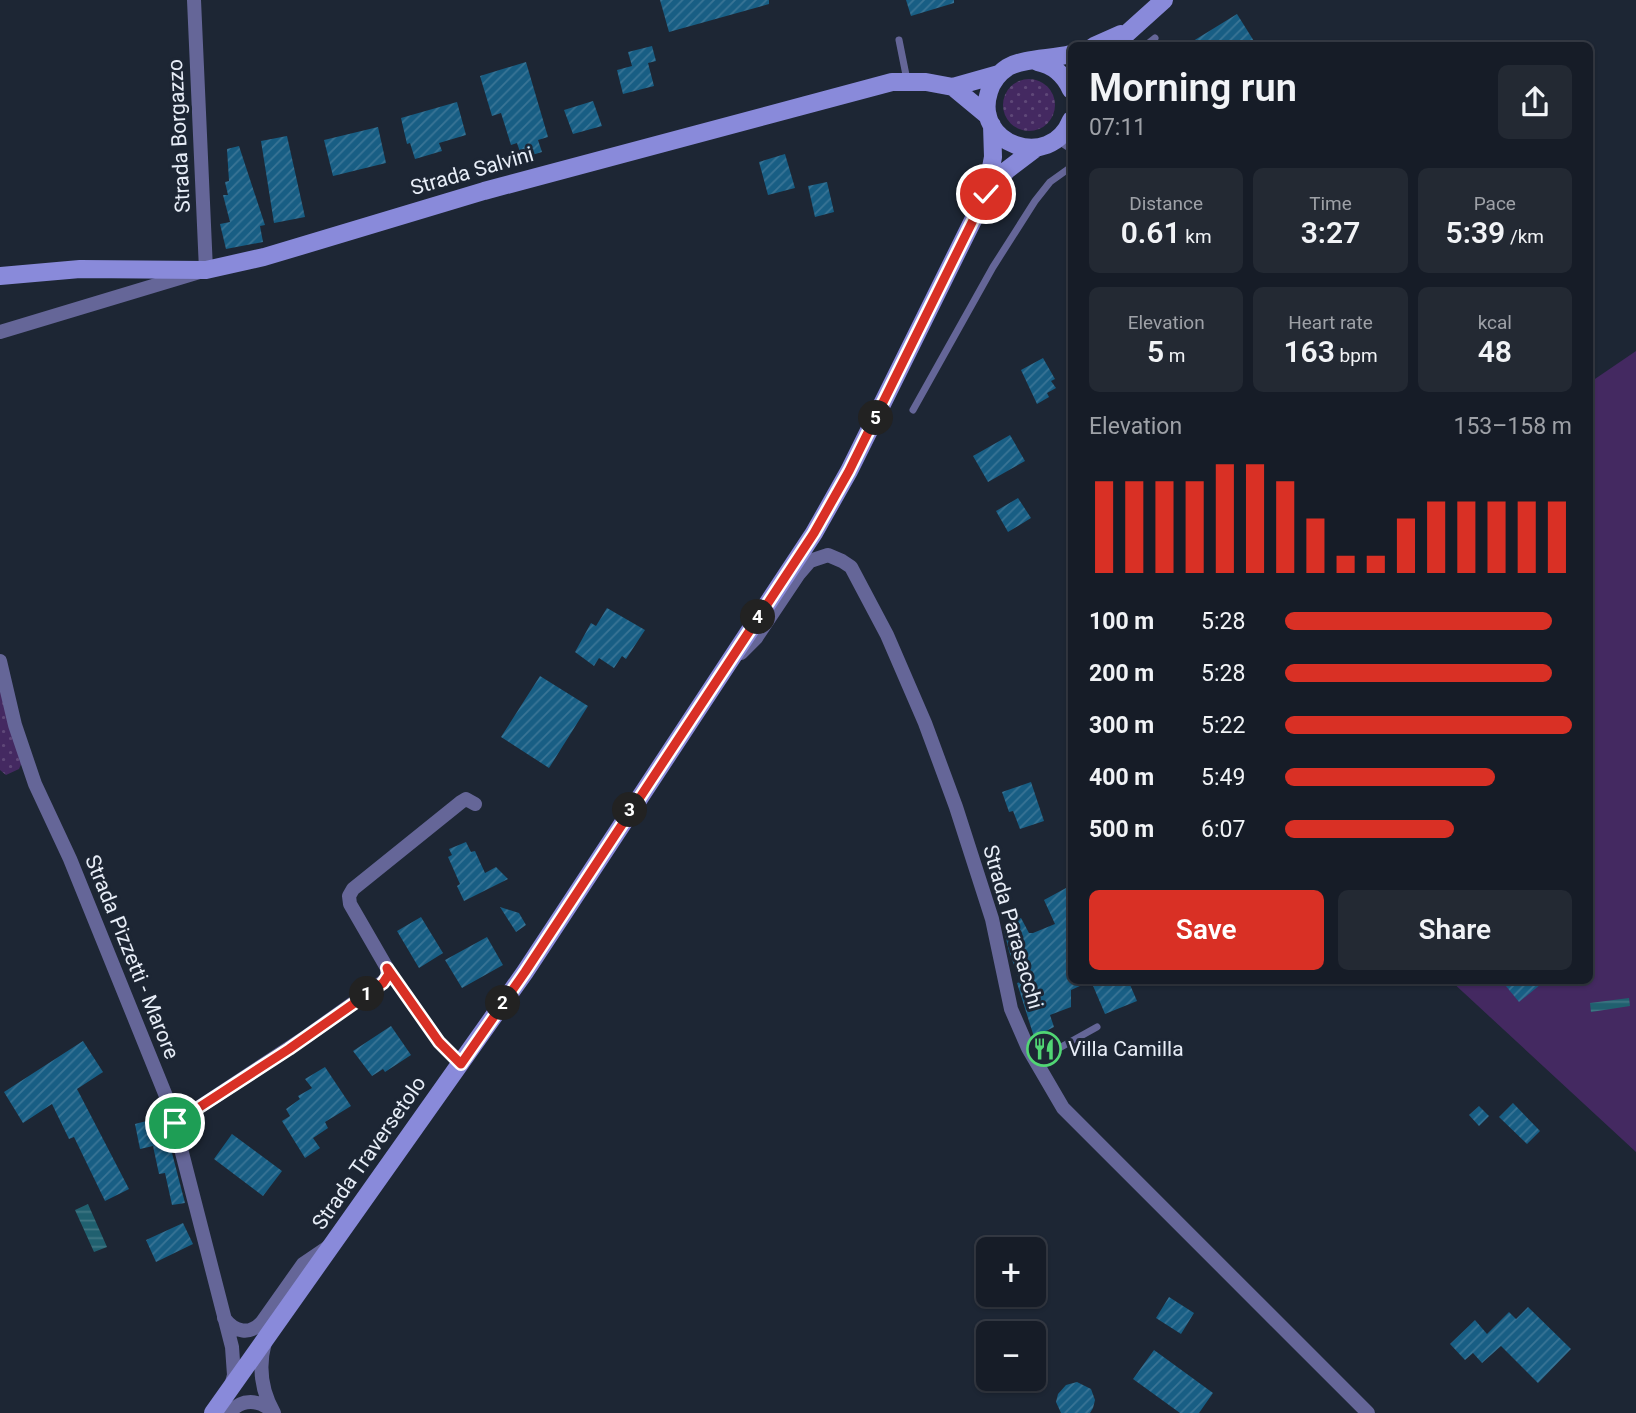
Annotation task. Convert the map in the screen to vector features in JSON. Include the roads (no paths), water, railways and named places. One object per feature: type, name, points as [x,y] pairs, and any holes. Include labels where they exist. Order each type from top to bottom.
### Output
[{"type":"main road","points":[[1117,42],[1164,0]]},
{"type":"main road","points":[[1103,42],[1127,31]]},
{"type":"main road","points":[[999,74],[1021,62],[1068,55]]},
{"type":"main road","points":[[1033,61],[1056,70],[1068,84]]},
{"type":"main road","name":"Strada Salvini","points":[[0,276],[80,269],[206,270],[264,257],[454,200],[858,90],[906,81],[953,87],[999,74]]},
{"type":"main road","name":"Strada Traversetolo","points":[[986,194],[993,157],[988,96],[999,74]]},
{"type":"main road","points":[[953,87],[990,121],[998,134],[1014,145],[1036,148]]},
{"type":"main road","name":"Strada Traversetolo","points":[[213,1413],[525,972],[807,544],[849,471],[986,194],[1007,170],[1036,148],[1064,144]]},
{"type":"street","name":"Strada Borgazzo","points":[[194,0],[206,270]]},
{"type":"street","points":[[0,332],[206,270]]},
{"type":"street","name":"Strada Parasacchi","points":[[722,671],[756,638],[810,561],[828,555],[851,567],[887,635],[925,723],[956,807],[992,919],[1011,1009],[1063,1108],[1368,1413]]},
{"type":"street","name":"Strada Pizzetti - Marore","points":[[0,661],[15,725],[35,783],[97,926],[162,1084],[175,1123],[234,1355],[233,1379],[229,1391]]},
{"type":"street","points":[[175,1123],[289,1049],[383,983],[389,974],[387,968],[350,904],[349,895],[461,802],[466,799],[475,804]]},
{"type":"street","points":[[222,1314],[237,1330],[247,1332],[255,1329],[303,1264],[334,1241]]},
{"type":"street","points":[[269,1334],[264,1347],[261,1373],[265,1395],[273,1412]]},
{"type":"street","points":[[229,1413],[238,1405],[250,1402],[261,1403],[273,1412]]},
{"type":"lane","points":[[1150,42],[1155,38]]},
{"type":"lane","points":[[899,40],[906,68],[906,81]]},
{"type":"lane","points":[[913,410],[993,267],[1035,201],[1051,182],[1068,169]]},
{"type":"lane","points":[[387,968],[439,1042],[461,1064]]},
{"type":"lane","points":[[1036,1061],[1097,1027]]},
{"type":"water","points":[[1629,998],[1630,1006],[1591,1012],[1590,1003]]},
{"type":"water","points":[[88,1204],[107,1247],[94,1252],[75,1210]]},
{"type":"place","name":"Villa Camilla","points":[[1044,1049]]}]
